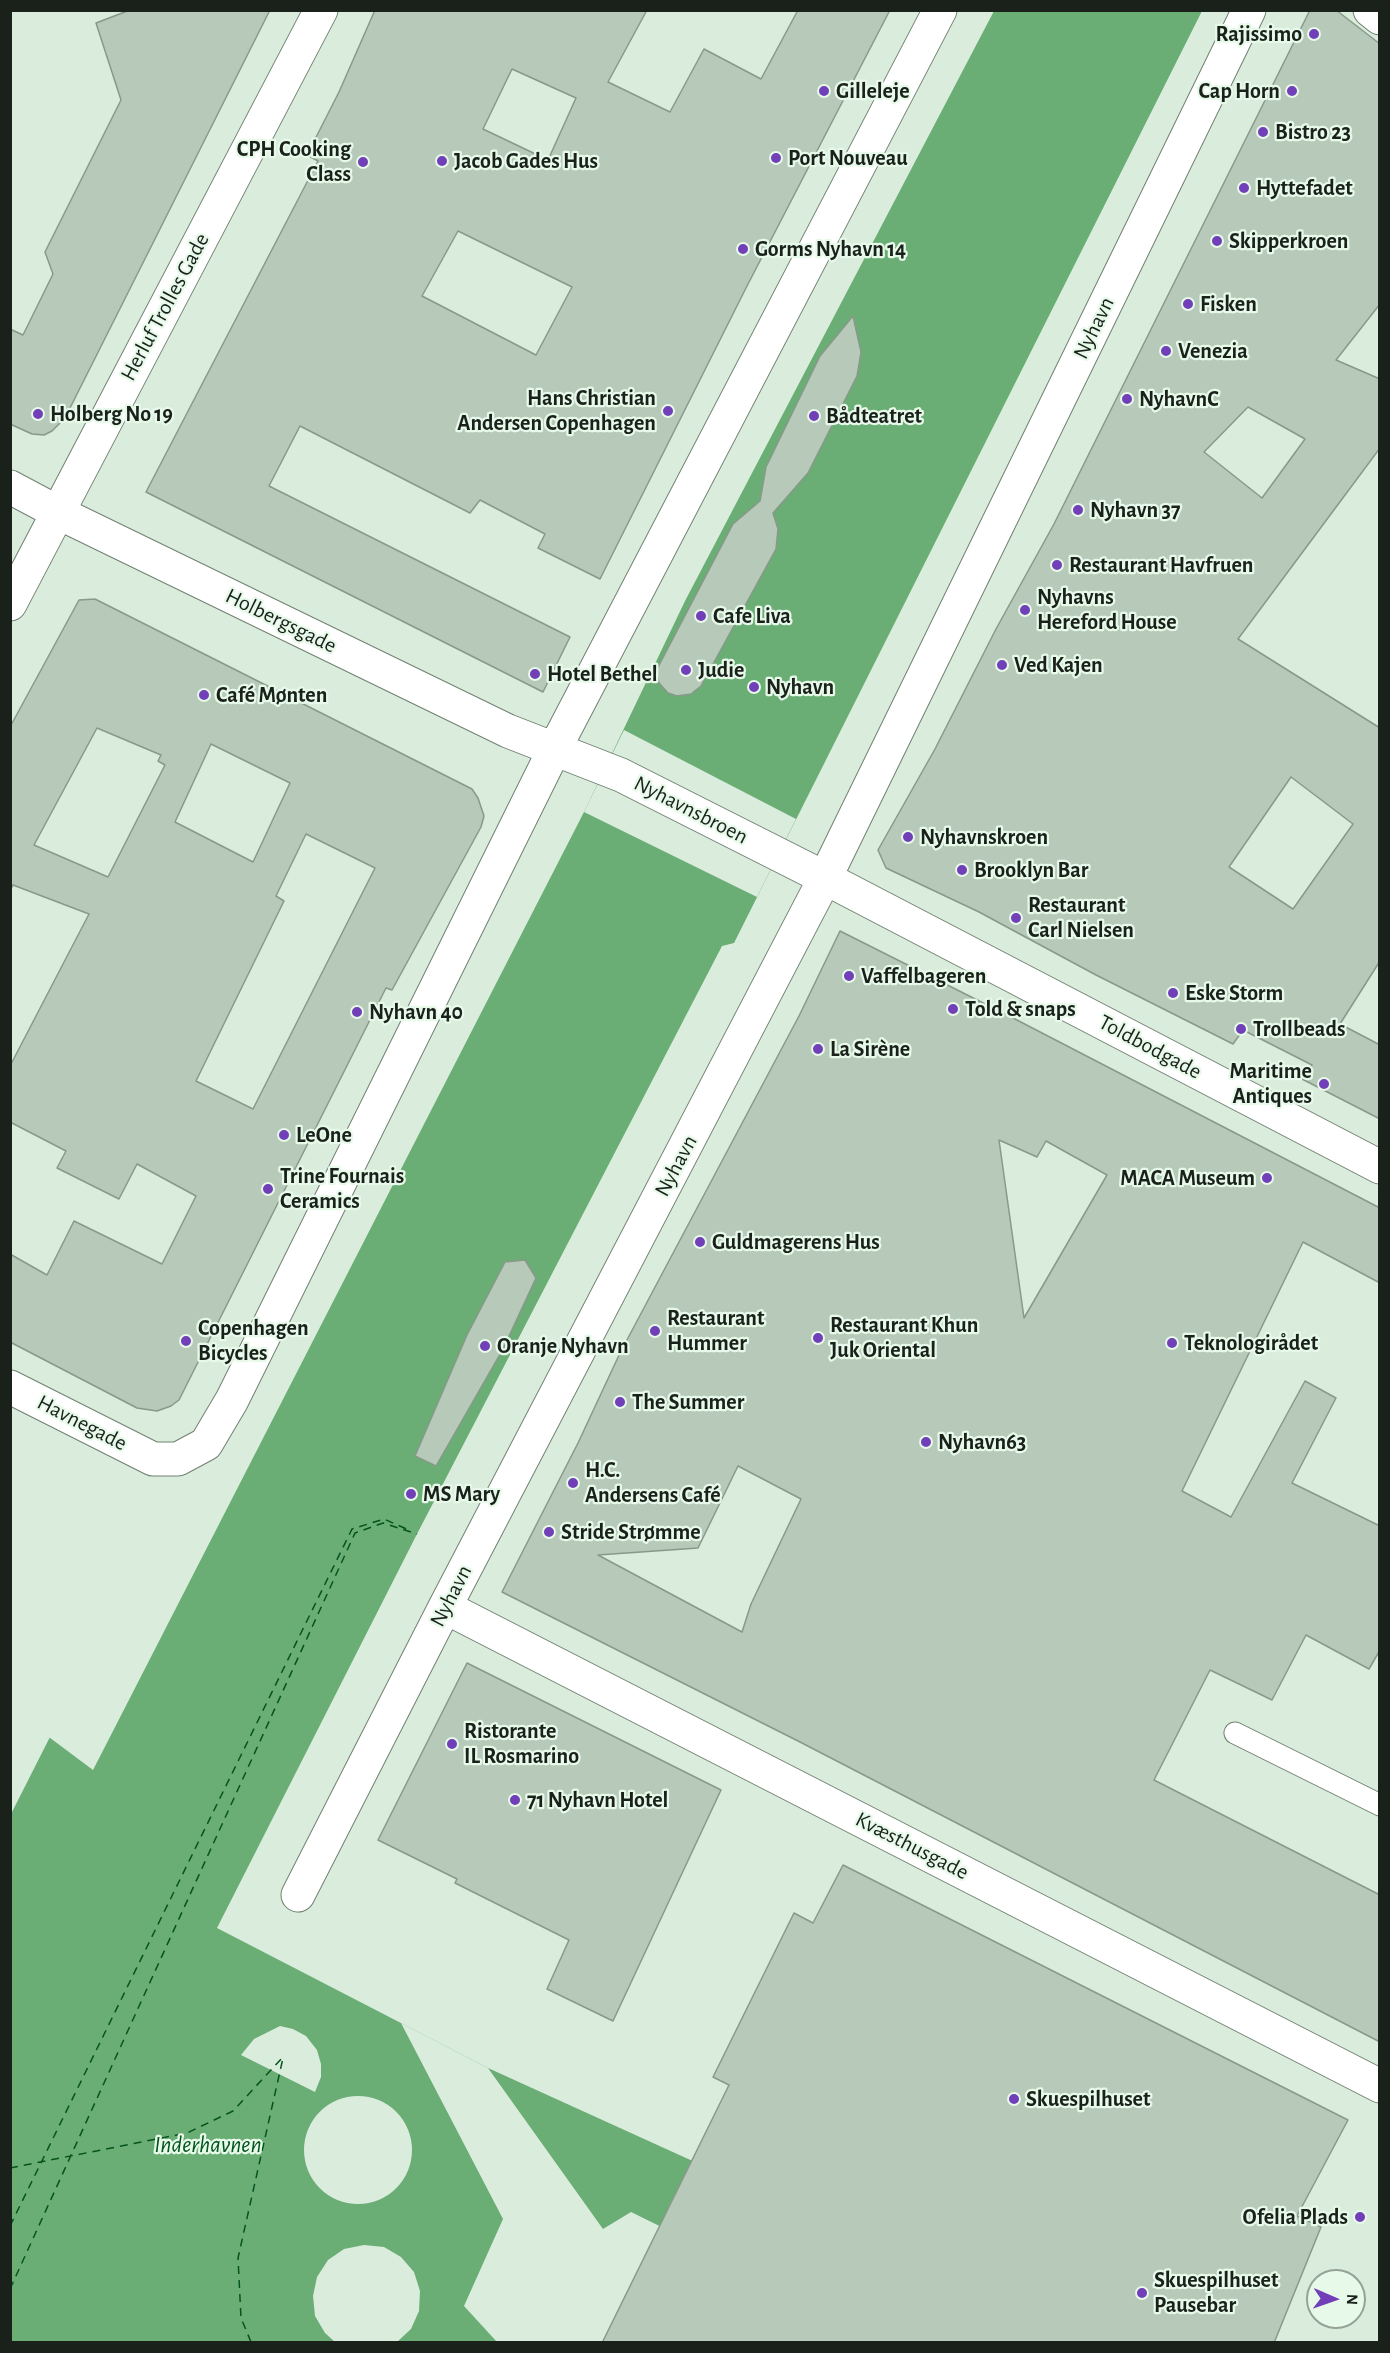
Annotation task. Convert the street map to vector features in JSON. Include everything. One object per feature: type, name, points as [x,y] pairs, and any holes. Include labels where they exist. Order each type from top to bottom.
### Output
[{"type":"street","name":"Herluf Trolles Gade","points":[[10,604],[321,10]]},
{"type":"street","points":[[554,750],[940,10]]},
{"type":"street","name":"Nyhavn","points":[[298,1895],[445,1607],[825,878],[1249,10]]},
{"type":"street","points":[[1370,10],[1380,18]]},
{"type":"street","name":"Holbergsgade","points":[[10,487],[508,731],[554,750]]},
{"type":"street","name":"Nyhavnsbroen","points":[[554,750],[605,768],[825,878]]},
{"type":"street","name":"Havnegade","points":[[10,1387],[153,1459],[178,1459],[206,1444],[232,1400],[554,750]]},
{"type":"street","name":"Toldbodgade","points":[[825,878],[1380,1167]]},
{"type":"street","name":"Kvæsthusgade","points":[[445,1607],[1380,2086]]},
{"type":"lane","points":[[1235,1733],[1380,1805]]},
{"type":"water","name":"Inderhavnen","points":[[994,11],[1202,11],[734,943],[722,946],[417,1534],[217,1928],[488,2068],[697,2163],[682,2181],[669,2206],[639,2342],[11,2342],[10,1708],[93,1770],[584,812],[685,601]]},
{"type":"pier","points":[[624,730],[796,819],[757,897],[584,812]]},
{"type":"pier","points":[[10,1705],[51,1735],[11,1814],[10,1814]]},
{"type":"pier","points":[[401,2023],[488,2068],[603,2229],[631,2212],[690,2241],[639,2342],[497,2342],[464,2306],[503,2219]]},
{"type":"pier","points":[[280,2026],[293,2029],[306,2036],[317,2050],[321,2064],[321,2077],[315,2092],[241,2055],[254,2039]]},
{"type":"pier","points":[[358,2096],[388,2105],[396,2112],[403,2120],[412,2150],[403,2180],[396,2188],[388,2195],[358,2204],[328,2195],[320,2188],[313,2180],[304,2150],[313,2120],[320,2112],[328,2105]]},
{"type":"pier","points":[[364,2245],[384,2247],[401,2257],[414,2272],[420,2291],[419,2311],[411,2329],[397,2342],[335,2342],[325,2333],[315,2316],[313,2296],[317,2277],[328,2260],[344,2249]]},
{"type":"building","points":[[130,10],[270,10],[65,418],[52,431],[44,435],[32,434],[10,424],[10,329],[23,335],[53,274],[45,252],[121,100],[96,23]]},
{"type":"building","points":[[375,10],[647,10],[608,82],[670,112],[704,49],[761,79],[798,10],[890,10],[747,286],[600,579],[538,548],[545,534],[480,500],[470,513],[300,426],[269,486],[570,637],[543,692],[146,492],[318,161],[307,155],[339,92]],"holes":[[[512,69],[576,98],[548,160],[483,129]],[[458,231],[572,287],[536,355],[422,296]]]},
{"type":"building","points":[[1310,10],[1336,10],[1380,44],[1380,304],[1336,360],[1380,379],[1380,448],[1238,639],[1380,728],[1380,961],[1340,1024],[1380,1045],[1380,1119],[1302,1079],[1312,1065],[1243,1030],[1233,1044],[1096,975],[979,912],[886,868],[878,850],[935,749],[996,629],[1054,524]],"holes":[[[1248,407],[1305,439],[1262,498],[1204,452]],[[1291,777],[1353,824],[1293,909],[1229,867]]]},
{"type":"building","points":[[853,316],[861,352],[857,376],[808,473],[773,513],[778,529],[776,549],[701,686],[691,694],[677,696],[668,693],[659,683],[656,671],[733,524],[760,501],[766,467],[820,356]]},
{"type":"building","points":[[95,599],[472,789],[478,798],[484,816],[481,827],[392,990],[386,988],[179,1400],[157,1411],[137,1408],[10,1342],[10,1254],[47,1275],[74,1221],[162,1264],[196,1196],[137,1164],[119,1199],[57,1168],[66,1151],[10,1122],[10,1066],[89,914],[13,885],[10,890],[10,727],[79,600]],"holes":[[[97,728],[161,755],[158,761],[165,765],[108,877],[34,845]],[[211,744],[290,783],[253,862],[175,822]],[[306,834],[375,868],[253,1109],[196,1081],[284,901],[276,896]]]},
{"type":"building","points":[[840,931],[1380,1208],[1380,1283],[1303,1242],[1182,1491],[1231,1517],[1305,1381],[1336,1398],[1292,1483],[1380,1526],[1380,1650],[1369,1669],[1306,1635],[1272,1700],[1210,1670],[1154,1780],[1380,1895],[1380,2042],[800,1742],[502,1592],[578,1443],[620,1353],[799,1016]],"holes":[[[999,1140],[1037,1157],[1046,1141],[1107,1175],[1024,1318]],[[738,1466],[801,1499],[751,1604],[742,1632],[598,1555],[698,1548]]]},
{"type":"building","points":[[525,1260],[536,1278],[503,1349],[436,1466],[415,1456],[467,1335],[505,1262]]},
{"type":"building","points":[[467,1663],[721,1790],[613,2021],[547,1989],[569,1940],[455,1883],[457,1879],[378,1840]]},
{"type":"building","name":"Skuespilhuset","points":[[843,1865],[1348,2120],[1297,2216],[1321,2227],[1274,2343],[602,2343],[729,2085],[713,2077],[794,1913],[813,1923]]},
{"type":"ferry route","points":[[10,2226],[352,1529],[384,1519],[411,1531]]},
{"type":"ferry route","points":[[10,2289],[355,1533],[383,1523],[417,1534]]},
{"type":"ferry route","points":[[10,2168],[187,2133],[233,2111],[283,2057]]},
{"type":"ferry route","points":[[251,2342],[241,2318],[238,2258],[283,2058]]},
{"type":"place","name":"Rajissimo","points":[[1314,34]]},
{"type":"place","name":"Gilleleje","points":[[824,91]]},
{"type":"place","name":"Cap Horn","points":[[1292,91]]},
{"type":"place","name":"Bistro 23","points":[[1263,132]]},
{"type":"place","name":"Port Nouveau","points":[[776,158]]},
{"type":"place","name":"Jacob Gades Hus","points":[[442,161]]},
{"type":"place","name":"CPH Cooking Class","points":[[363,162]]},
{"type":"place","name":"Hyttefadet","points":[[1244,188]]},
{"type":"place","name":"Skipperkroen","points":[[1217,241]]},
{"type":"place","name":"Gorms Nyhavn 14","points":[[743,249]]},
{"type":"place","name":"Fisken","points":[[1188,304]]},
{"type":"place","name":"Venezia","points":[[1166,351]]},
{"type":"place","name":"NyhavnC","points":[[1127,399]]},
{"type":"place","name":"Hans Christian Andersen Copenhagen","points":[[668,411]]},
{"type":"place","name":"Holberg No 19","points":[[38,414]]},
{"type":"place","name":"Bådteatret","points":[[814,416]]},
{"type":"place","name":"Nyhavn 37","points":[[1078,510]]},
{"type":"place","name":"Restaurant Havfruen","points":[[1057,565]]},
{"type":"place","name":"Nyhavns Hereford House","points":[[1025,610]]},
{"type":"place","name":"Cafe Liva","points":[[701,616]]},
{"type":"place","name":"Ved Kajen","points":[[1002,665]]},
{"type":"place","name":"Judie","points":[[686,670]]},
{"type":"place","name":"Hotel Bethel","points":[[535,674]]},
{"type":"place","name":"Nyhavn","points":[[754,687]]},
{"type":"place","name":"Café Mønten","points":[[204,695]]},
{"type":"place","name":"Nyhavnskroen","points":[[908,837]]},
{"type":"place","name":"Brooklyn Bar","points":[[962,870]]},
{"type":"place","name":"Restaurant Carl Nielsen","points":[[1016,918]]},
{"type":"place","name":"Vaffelbageren","points":[[849,976]]},
{"type":"place","name":"Eske Storm","points":[[1173,993]]},
{"type":"place","name":"Told & snaps","points":[[953,1009]]},
{"type":"place","name":"Nyhavn 40","points":[[357,1012]]},
{"type":"place","name":"Trollbeads","points":[[1241,1029]]},
{"type":"place","name":"La Sirène","points":[[818,1049]]},
{"type":"place","name":"Maritime Antiques","points":[[1324,1084]]},
{"type":"place","name":"LeOne","points":[[284,1135]]},
{"type":"place","name":"MACA Museum","points":[[1267,1178]]},
{"type":"place","name":"Trine Fournais Ceramics","points":[[268,1189]]},
{"type":"place","name":"Guldmagerens Hus","points":[[700,1242]]},
{"type":"place","name":"Restaurant Hummer","points":[[655,1331]]},
{"type":"place","name":"Restaurant Khun Juk Oriental","points":[[818,1338]]},
{"type":"place","name":"Copenhagen Bicycles","points":[[186,1341]]},
{"type":"place","name":"Teknologirådet","points":[[1172,1343]]},
{"type":"place","name":"Oranje Nyhavn","points":[[485,1346]]},
{"type":"place","name":"The Summer","points":[[620,1402]]},
{"type":"place","name":"Nyhavn63","points":[[926,1442]]},
{"type":"place","name":"H.C. Andersens Café","points":[[573,1483]]},
{"type":"place","name":"MS Mary","points":[[411,1494]]},
{"type":"place","name":"Stride Strømme","points":[[549,1532]]},
{"type":"place","name":"Ristorante IL Rosmarino","points":[[452,1744]]},
{"type":"place","name":"71 Nyhavn Hotel","points":[[515,1800]]},
{"type":"place","name":"Skuespilhuset","points":[[1014,2099]]},
{"type":"place","name":"Ofelia Plads","points":[[1360,2217]]},
{"type":"place","name":"Skuespilhuset Pausebar","points":[[1142,2293]]}]
